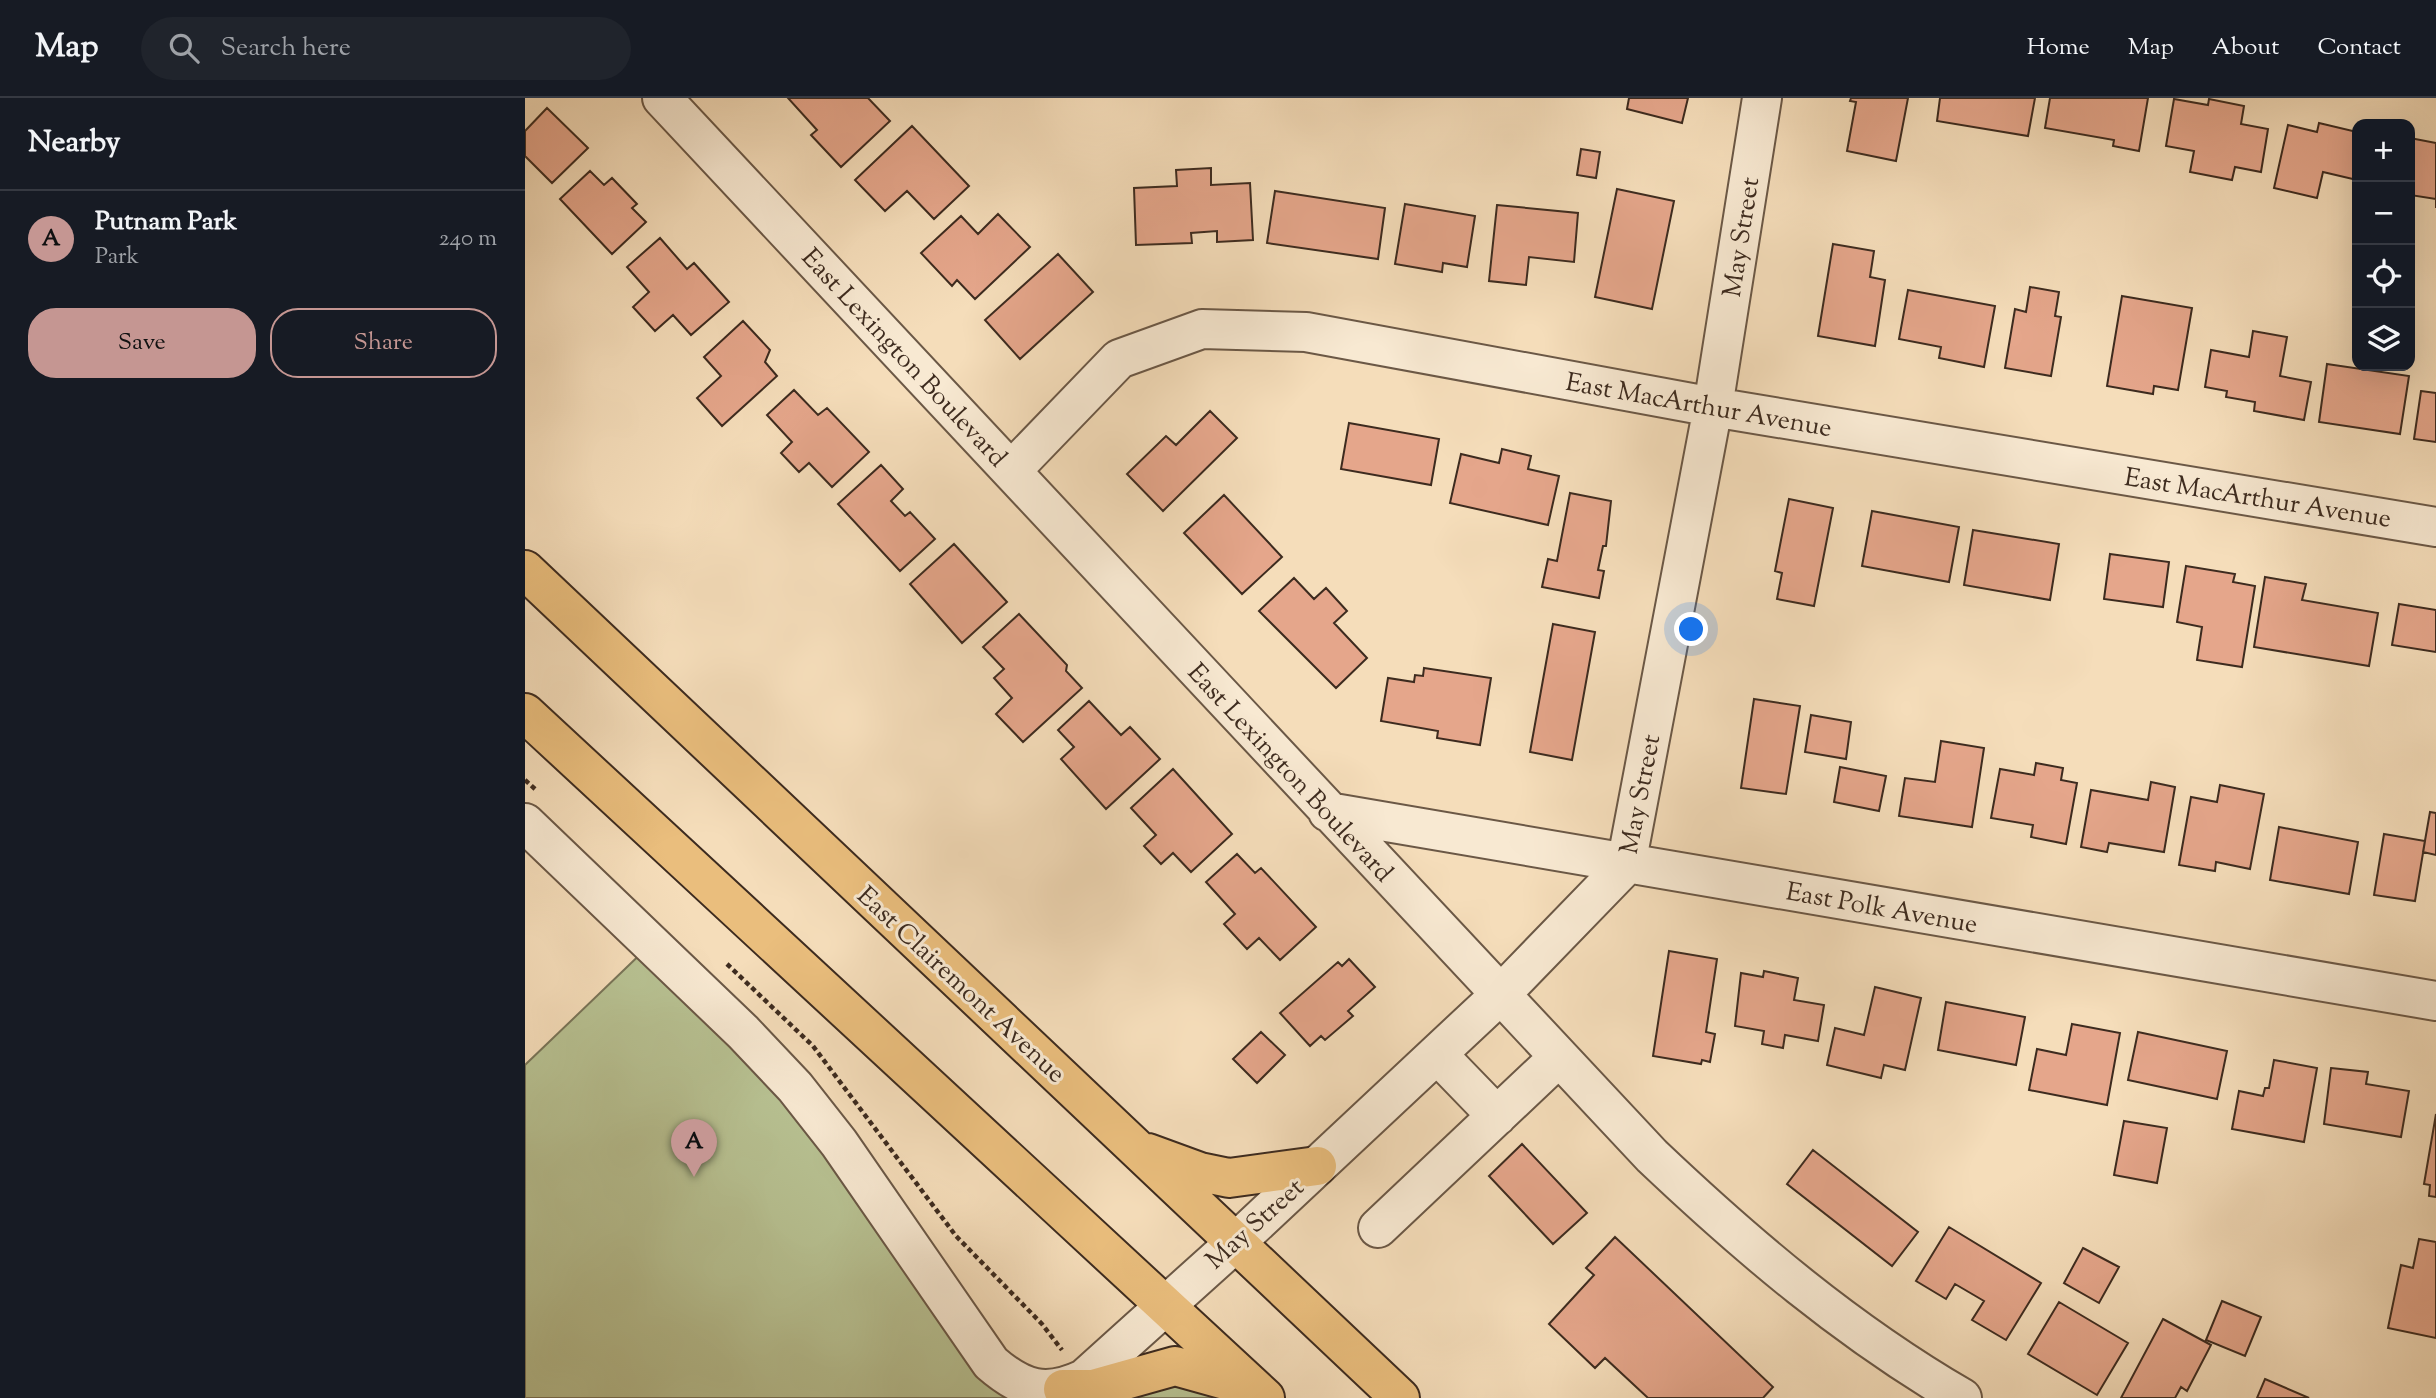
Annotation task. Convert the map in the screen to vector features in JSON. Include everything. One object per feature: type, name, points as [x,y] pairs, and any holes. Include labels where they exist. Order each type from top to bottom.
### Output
[{"type":"main road","name":"East Clairemont Avenue","points":[[525,570],[1400,1398]]},
{"type":"main road","points":[[525,713],[1260,1393]]},
{"type":"main road","points":[[1136,1149],[1201,1172],[1229,1178],[1317,1166]]},
{"type":"main road","points":[[1063,1389],[1093,1389],[1175,1367],[1260,1393]]},
{"type":"street","name":"East Lexington Boulevard","points":[[662,98],[1651,1156],[1826,1310],[1962,1398]]},
{"type":"street","name":"May Street","points":[[1063,1389],[1084,1379],[1165,1303],[1235,1243],[1501,994],[1626,865],[1713,407],[1762,98]]},
{"type":"street","name":"East MacArthur Avenue","points":[[1011,471],[1119,359],[1202,329],[1306,332],[1713,407],[2436,527]]},
{"type":"street","name":"East Polk Avenue","points":[[1328,812],[1626,865],[2436,1000]]},
{"type":"street","points":[[525,823],[743,1032],[795,1087],[839,1143],[991,1363],[1007,1377],[1025,1386],[1063,1389]]},
{"type":"street","points":[[1437,1054],[1497,1116]]},
{"type":"street","points":[[1378,1228],[1559,1057]]},
{"type":"green space","points":[[651,944],[743,1032],[1007,1377],[1175,1366],[1264,1398],[525,1398],[525,1065]]},
{"type":"building","points":[[788,98],[868,98],[890,121],[841,167],[811,135],[817,130]]},
{"type":"building","points":[[1629,98],[1688,98],[1682,123],[1627,109]]},
{"type":"building","points":[[1851,98],[1908,98],[1896,161],[1847,151],[1856,102],[1850,101]]},
{"type":"building","points":[[1940,98],[2035,98],[2028,136],[1937,121]]},
{"type":"building","points":[[2050,98],[2148,98],[2139,151],[2113,146],[2114,140],[2045,128]]},
{"type":"building","points":[[2174,99],[2208,105],[2209,99],[2244,106],[2241,124],[2268,129],[2261,172],[2235,167],[2232,180],[2190,172],[2194,151],[2166,146]]},
{"type":"building","points":[[547,108],[588,148],[552,183],[525,156],[525,131]]},
{"type":"building","points":[[2319,123],[2352,131],[2352,179],[2323,172],[2317,198],[2274,188],[2288,125],[2317,132]]},
{"type":"building","points":[[912,126],[969,186],[934,219],[907,191],[885,211],[855,180]]},
{"type":"building","points":[[2415,139],[2436,143],[2436,199],[2415,196]]},
{"type":"building","points":[[1581,149],[1600,152],[1596,178],[1577,175]]},
{"type":"building","points":[[1211,168],[1211,185],[1250,183],[1253,240],[1217,242],[1217,231],[1191,233],[1192,243],[1136,245],[1134,188],[1177,186],[1176,170]]},
{"type":"building","points":[[590,171],[604,185],[612,178],[637,204],[632,208],[646,222],[612,254],[560,199]]},
{"type":"building","points":[[1617,189],[1674,201],[1652,309],[1595,297]]},
{"type":"building","points":[[1275,191],[1385,208],[1378,259],[1267,243]]},
{"type":"building","points":[[1405,204],[1475,216],[1467,267],[1443,263],[1442,272],[1395,264]]},
{"type":"building","points":[[1497,205],[1578,213],[1574,262],[1529,257],[1526,285],[1489,281]]},
{"type":"building","points":[[998,214],[1030,247],[975,299],[957,280],[952,286],[921,253],[961,216],[978,234]]},
{"type":"building","points":[[660,238],[687,269],[694,263],[729,302],[691,335],[673,315],[655,331],[633,307],[649,292],[627,267]]},
{"type":"building","points":[[1833,244],[1874,251],[1870,277],[1885,280],[1875,346],[1818,336]]},
{"type":"building","points":[[1058,254],[1093,292],[1020,359],[985,320]]},
{"type":"building","points":[[2030,287],[2059,292],[2055,316],[2061,317],[2051,376],[2005,368],[2015,309],[2026,312]]},
{"type":"building","points":[[1908,290],[1995,306],[1984,367],[1939,358],[1941,347],[1899,339]]},
{"type":"building","points":[[2122,296],[2192,308],[2178,390],[2154,386],[2153,394],[2107,386]]},
{"type":"building","points":[[743,321],[770,350],[765,362],[777,376],[722,426],[697,398],[721,376],[704,357]]},
{"type":"building","points":[[2253,331],[2287,337],[2280,376],[2311,382],[2304,420],[2254,411],[2255,402],[2226,397],[2227,391],[2205,387],[2211,350],[2249,357]]},
{"type":"building","points":[[2327,364],[2352,368],[2352,371],[2409,376],[2400,434],[2319,422]]},
{"type":"building","points":[[794,390],[818,415],[827,408],[869,452],[832,487],[809,463],[799,472],[781,453],[792,442],[767,415]]},
{"type":"building","points":[[2421,391],[2436,393],[2436,442],[2414,439]]},
{"type":"building","points":[[1210,411],[1237,438],[1163,511],[1127,474],[1166,436],[1176,445]]},
{"type":"building","points":[[1349,423],[1439,439],[1431,485],[1341,469]]},
{"type":"building","points":[[1502,449],[1531,456],[1528,469],[1559,476],[1548,525],[1450,503],[1461,454],[1499,463]]},
{"type":"building","points":[[881,465],[903,489],[891,501],[905,516],[910,512],[935,539],[900,571],[838,504]]},
{"type":"building","points":[[1570,493],[1611,501],[1606,546],[1603,546],[1598,570],[1604,571],[1599,598],[1542,587],[1548,559],[1557,561]]},
{"type":"building","points":[[1224,495],[1282,557],[1242,594],[1184,533]]},
{"type":"building","points":[[1789,499],[1833,508],[1814,606],[1777,599],[1782,573],[1775,571]]},
{"type":"building","points":[[1872,511],[1959,527],[1949,582],[1862,566]]},
{"type":"building","points":[[1973,530],[2059,544],[2050,600],[1964,585]]},
{"type":"building","points":[[954,544],[1007,602],[962,643],[910,584]]},
{"type":"building","points":[[2110,554],[2169,562],[2163,607],[2104,599]]},
{"type":"building","points":[[2186,566],[2235,574],[2233,582],[2255,586],[2242,667],[2197,660],[2202,627],[2177,622]]},
{"type":"building","points":[[2265,577],[2306,584],[2302,600],[2378,613],[2369,666],[2254,647]]},
{"type":"building","points":[[1294,578],[1314,599],[1326,588],[1347,611],[1334,623],[1367,658],[1336,688],[1259,611]]},
{"type":"building","points":[[2399,604],[2436,610],[2436,652],[2392,645]]},
{"type":"building","points":[[1019,614],[1067,665],[1066,671],[1082,688],[1023,742],[996,714],[1012,698],[994,678],[1004,669],[983,647]]},
{"type":"building","points":[[1553,624],[1595,632],[1572,760],[1530,752]]},
{"type":"building","points":[[1424,668],[1491,678],[1480,745],[1437,738],[1438,731],[1381,721],[1388,678],[1414,682],[1415,675],[1423,676]]},
{"type":"building","points":[[1754,699],[1800,706],[1786,794],[1741,788]]},
{"type":"building","points":[[1089,701],[1121,735],[1130,727],[1160,759],[1106,809],[1061,759],[1074,747],[1058,730]]},
{"type":"building","points":[[1811,715],[1851,722],[1846,759],[1805,752]]},
{"type":"building","points":[[1941,741],[1984,748],[1972,827],[1899,816],[1905,778],[1935,782]]},
{"type":"building","points":[[2036,763],[2063,768],[2061,780],[2077,783],[2066,844],[2031,837],[2033,825],[1991,818],[2000,769],[2034,775]]},
{"type":"building","points":[[1840,767],[1886,776],[1879,811],[1834,802]]},
{"type":"building","points":[[1173,769],[1232,834],[1191,872],[1173,853],[1161,864],[1144,846],[1156,835],[1131,808]]},
{"type":"building","points":[[2151,782],[2175,787],[2164,852],[2109,843],[2107,852],[2081,847],[2091,790],[2148,800]]},
{"type":"building","points":[[2220,785],[2264,794],[2250,869],[2216,862],[2215,871],[2179,865],[2191,797],[2217,802]]},
{"type":"building","points":[[2430,812],[2436,813],[2436,855],[2423,852]]},
{"type":"building","points":[[2279,827],[2358,842],[2349,894],[2270,880]]},
{"type":"building","points":[[2384,834],[2425,841],[2415,901],[2374,895]]},
{"type":"building","points":[[1237,854],[1255,873],[1261,868],[1316,927],[1280,960],[1259,938],[1247,949],[1224,924],[1235,914],[1206,882]]},
{"type":"building","points":[[1669,951],[1717,959],[1706,1032],[1715,1034],[1710,1062],[1702,1060],[1701,1064],[1653,1056]]},
{"type":"building","points":[[1349,959],[1375,987],[1348,1011],[1353,1016],[1325,1040],[1321,1036],[1310,1046],[1280,1013],[1338,962],[1342,966]]},
{"type":"building","points":[[1764,971],[1798,978],[1794,1000],[1824,1005],[1818,1041],[1785,1035],[1783,1048],[1762,1044],[1764,1031],[1735,1026],[1741,973],[1763,977]]},
{"type":"building","points":[[1875,987],[1921,998],[1905,1070],[1884,1065],[1881,1078],[1827,1065],[1835,1028],[1864,1035]]},
{"type":"building","points":[[1946,1002],[2025,1017],[2016,1065],[1938,1050]]},
{"type":"building","points":[[2072,1024],[2120,1033],[2107,1105],[2029,1090],[2037,1049],[2066,1055]]},
{"type":"building","points":[[1261,1032],[1285,1055],[1257,1083],[1233,1059]]},
{"type":"building","points":[[2138,1032],[2227,1051],[2217,1099],[2128,1080]]},
{"type":"building","points":[[2274,1060],[2317,1068],[2304,1142],[2232,1129],[2239,1091],[2263,1096],[2265,1088],[2269,1088]]},
{"type":"building","points":[[2331,1068],[2368,1072],[2366,1084],[2409,1091],[2401,1137],[2324,1124]]},
{"type":"building","points":[[2436,1114],[2436,1197],[2429,1196],[2430,1185],[2424,1184]]},
{"type":"building","points":[[2124,1121],[2167,1128],[2157,1183],[2114,1175]]},
{"type":"building","points":[[1522,1144],[1587,1213],[1553,1244],[1489,1176]]},
{"type":"building","points":[[1813,1150],[1918,1232],[1892,1266],[1787,1184]]},
{"type":"building","points":[[1949,1227],[2041,1283],[2006,1340],[1972,1320],[1984,1301],[1955,1284],[1946,1299],[1916,1281]]},
{"type":"building","points":[[1615,1237],[1773,1387],[1763,1398],[1648,1398],[1605,1358],[1595,1368],[1549,1324],[1594,1275],[1586,1268]]},
{"type":"building","points":[[2419,1239],[2436,1242],[2436,1338],[2388,1328],[2401,1265],[2413,1268]]},
{"type":"building","points":[[2083,1248],[2119,1267],[2099,1303],[2064,1283]]},
{"type":"building","points":[[2222,1301],[2261,1317],[2245,1356],[2206,1340]]},
{"type":"building","points":[[2059,1302],[2128,1343],[2097,1395],[2028,1354]]},
{"type":"building","points":[[2163,1319],[2211,1345],[2187,1391],[2181,1387],[2175,1398],[2121,1398]]},
{"type":"building","points":[[2265,1379],[2309,1398],[2257,1398]]},
{"type":"place","name":"Putnam Park","points":[[694,1177]]}]
